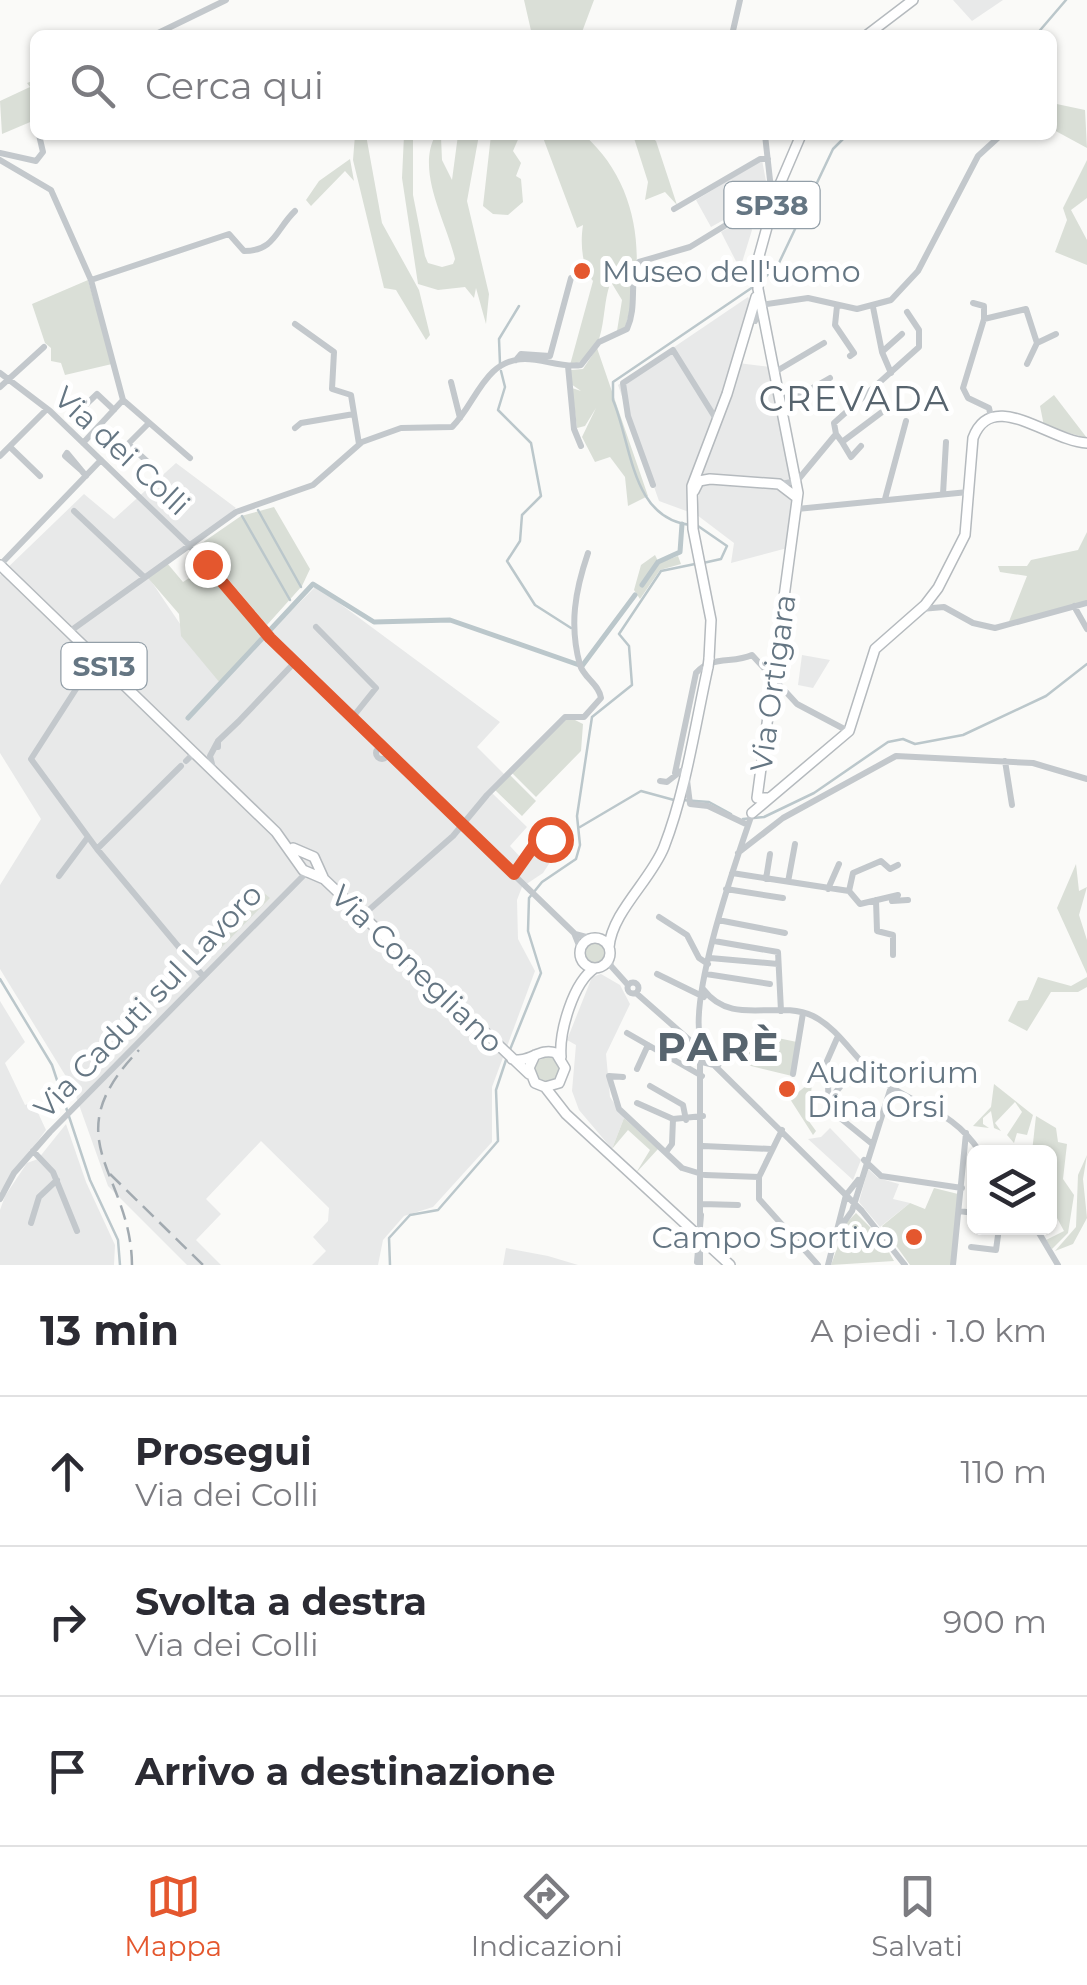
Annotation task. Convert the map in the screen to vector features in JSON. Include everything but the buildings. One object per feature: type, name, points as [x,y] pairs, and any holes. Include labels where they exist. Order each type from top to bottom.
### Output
[{"type":"main road","points":[[874,30],[913,0]]},
{"type":"main road","name":"SP38","points":[[758,284],[772,196],[800,140]]},
{"type":"main road","points":[[583,982],[580,948],[618,921],[631,904],[658,861],[676,806],[685,798],[708,663],[711,620],[693,529],[692,482],[743,348],[757,323],[758,284]]},
{"type":"main road","name":"Via Ortigara","points":[[758,284],[757,323],[774,372],[800,505],[761,800]]},
{"type":"main road","points":[[743,348],[756,337],[768,348]]},
{"type":"main road","points":[[750,819],[761,800],[849,732],[873,654],[888,636],[922,609],[962,544],[973,438],[979,426],[992,417],[1012,416],[1063,441],[1087,443]]},
{"type":"main road","points":[[703,451],[698,474],[710,479],[780,484],[790,488],[800,505]]},
{"type":"main road","points":[[780,484],[792,480],[793,464]]},
{"type":"main road","points":[[692,512],[696,484],[710,479]]},
{"type":"main road","name":"Via Conegliano","points":[[0,565],[181,740],[187,760],[219,778],[278,834],[306,868],[324,879],[506,1055]]},
{"type":"main road","name":"Via Conegliano","points":[[278,834],[309,855],[306,868]]},
{"type":"main road","points":[[506,1055],[522,1061],[540,1053],[561,1057],[564,1026],[583,982],[609,951],[618,921]]},
{"type":"main road","points":[[593,938],[609,951]]},
{"type":"main road","points":[[583,962],[597,968]]},
{"type":"main road","points":[[529,1074],[540,1053],[564,1026]]},
{"type":"main road","name":"SS13","points":[[506,1055],[545,1087],[670,1211]]},
{"type":"main road","name":"SS13","points":[[561,1057],[566,1068],[560,1083],[561,1102],[580,1125]]},
{"type":"main road","points":[[545,1087],[560,1083]]},
{"type":"main road","points":[[670,1211],[727,1262]]},
{"type":"street","points":[[164,30],[226,0]]},
{"type":"street","points":[[733,30],[740,0]]},
{"type":"street","points":[[0,156],[36,161],[43,152],[41,140]]},
{"type":"street","points":[[516,360],[581,365],[599,342],[627,328],[636,302],[634,273],[639,262],[682,251],[772,196],[766,140]]},
{"type":"street","points":[[760,304],[808,298],[837,306],[873,306],[892,300],[914,277],[978,156],[996,140]]},
{"type":"street","points":[[0,156],[51,190],[92,280],[124,400],[190,458]]},
{"type":"street","points":[[674,209],[760,159],[768,159]]},
{"type":"street","points":[[92,280],[229,234],[244,251],[252,251],[276,240],[295,212]]},
{"type":"street","points":[[69,632],[239,510],[317,483],[359,444],[401,428],[450,427],[460,418],[482,381],[521,354],[550,356],[571,278]]},
{"type":"street","points":[[973,303],[984,306],[984,320],[963,391],[989,408],[992,417]]},
{"type":"street","points":[[837,306],[836,325],[854,353],[850,356]]},
{"type":"street","points":[[873,306],[882,352],[891,374]]},
{"type":"street","points":[[984,320],[1026,309],[1032,314],[1036,342],[1027,364]]},
{"type":"street","points":[[862,446],[851,457],[833,424],[921,342],[907,312]]},
{"type":"street","points":[[295,324],[334,352],[332,389],[351,394],[359,444]]},
{"type":"street","points":[[882,352],[902,334]]},
{"type":"street","points":[[1036,342],[1056,334]]},
{"type":"street","points":[[774,372],[824,343]]},
{"type":"street","points":[[0,387],[3,375],[44,346]]},
{"type":"street","points":[[653,485],[622,390],[626,380],[674,350],[711,405],[716,420]]},
{"type":"street","points":[[568,366],[574,429],[581,446]]},
{"type":"street","name":"Via dei Colli","points":[[3,375],[47,409],[189,545],[266,633],[383,752],[464,824],[574,933]]},
{"type":"street","points":[[780,406],[830,378]]},
{"type":"street","points":[[448,382],[460,418]]},
{"type":"street","points":[[76,415],[97,394],[114,410]]},
{"type":"street","points":[[83,442],[124,400]]},
{"type":"street","points":[[711,405],[723,404]]},
{"type":"street","points":[[0,456],[47,409]]},
{"type":"street","points":[[842,442],[882,412]]},
{"type":"street","points":[[295,428],[301,423],[354,414]]},
{"type":"street","points":[[885,499],[906,422]]},
{"type":"street","points":[[149,423],[128,444],[150,464]]},
{"type":"street","points":[[780,484],[797,481],[836,434]]},
{"type":"street","points":[[943,494],[946,442]]},
{"type":"street","points":[[10,446],[40,476]]},
{"type":"street","points":[[0,565],[101,460]]},
{"type":"street","points":[[793,464],[803,470]]},
{"type":"street","points":[[800,505],[969,492]]},
{"type":"street","points":[[64,501],[144,577]]},
{"type":"street","points":[[362,916],[464,824],[487,795],[565,717],[584,717],[601,698],[581,668],[574,628],[575,594],[588,553]]},
{"type":"street","points":[[922,609],[944,607],[972,622],[996,628],[1087,603]]},
{"type":"street","points":[[1074,606],[1087,629]]},
{"type":"street","points":[[316,627],[376,688],[352,718]]},
{"type":"street","points":[[660,782],[669,782],[681,772],[685,714],[700,668],[716,660],[736,662],[752,655],[800,706],[849,732]]},
{"type":"street","points":[[96,658],[32,760],[97,849],[204,976]]},
{"type":"street","points":[[219,778],[210,761],[220,742],[295,662]]},
{"type":"street","points":[[181,740],[202,754],[220,742]]},
{"type":"street","points":[[738,853],[783,818],[892,757],[1038,764],[1087,779]]},
{"type":"street","points":[[97,849],[187,760]]},
{"type":"street","points":[[1004,761],[1012,805]]},
{"type":"street","points":[[681,772],[690,780],[685,798],[750,819],[718,920],[696,1039],[705,1062],[700,1265]]},
{"type":"street","points":[[59,876],[88,837]]},
{"type":"street","points":[[514,874],[538,840],[550,839]]},
{"type":"street","points":[[788,882],[794,844]]},
{"type":"street","points":[[766,878],[770,854]]},
{"type":"street","points":[[849,892],[853,873],[881,861],[890,868],[898,864]]},
{"type":"street","points":[[828,888],[839,864]]},
{"type":"street","name":"Via Caduti sul Lavoro","points":[[0,1199],[33,1151],[306,868]]},
{"type":"street","points":[[732,873],[849,892],[858,904],[908,900]]},
{"type":"street","points":[[726,888],[783,898]]},
{"type":"street","points":[[876,902],[898,896]]},
{"type":"street","points":[[876,902],[877,930],[892,936],[893,954]]},
{"type":"street","points":[[659,918],[687,935],[699,958],[778,964]]},
{"type":"street","points":[[718,920],[785,932]]},
{"type":"street","points":[[574,933],[593,938]]},
{"type":"street","points":[[574,933],[580,948]]},
{"type":"street","points":[[714,941],[776,952],[782,1011]]},
{"type":"street","points":[[609,951],[629,992],[638,992],[670,1022],[696,1039]]},
{"type":"street","points":[[196,964],[211,968]]},
{"type":"street","points":[[196,964],[197,982]]},
{"type":"street","points":[[597,968],[625,981]]},
{"type":"street","points":[[656,974],[743,1012],[803,1013],[838,1036],[891,1087],[968,1130],[973,1145]]},
{"type":"street","points":[[706,974],[770,984]]},
{"type":"street","points":[[793,1074],[803,1013]]},
{"type":"street","points":[[627,1032],[648,1045],[705,1062],[732,1080],[862,1212],[904,1263]]},
{"type":"street","points":[[838,1036],[827,1061],[827,1103],[836,1119],[871,1143]]},
{"type":"street","points":[[637,1069],[648,1045]]},
{"type":"street","points":[[623,1077],[609,1076],[619,1109],[682,1168],[703,1175],[759,1176]]},
{"type":"street","points":[[827,1103],[848,1077]]},
{"type":"street","points":[[650,1086],[683,1105],[686,1120]]},
{"type":"street","points":[[828,1265],[891,1087]]},
{"type":"street","points":[[637,1102],[674,1119],[703,1116]]},
{"type":"street","points":[[666,1152],[671,1146],[674,1119]]},
{"type":"street","points":[[782,1130],[759,1176],[762,1206],[818,1265]]},
{"type":"street","points":[[703,1146],[771,1149]]},
{"type":"street","points":[[33,1151],[57,1180],[76,1231]]},
{"type":"street","points":[[953,1265],[967,1155]]},
{"type":"street","points":[[864,1160],[880,1176],[962,1188]]},
{"type":"street","points":[[31,1223],[39,1197],[57,1180]]},
{"type":"street","points":[[702,1204],[738,1205]]},
{"type":"street","points":[[670,1211],[694,1220],[702,1204]]},
{"type":"street","points":[[959,1211],[967,1212]]},
{"type":"street","points":[[971,1247],[996,1250],[998,1235]]},
{"type":"street","points":[[1040,1235],[1058,1265]]},
{"type":"street","points":[[700,1265],[710,1256],[727,1262]]},
{"type":"street","points":[[890,1265],[904,1263]]},
{"type":"shaded area","points":[[524,0],[594,0],[583,30],[531,30]]},
{"type":"shaded area","points":[[953,0],[1003,0],[972,21]]},
{"type":"shaded area","points":[[30,87],[30,122],[2,134],[0,101]]},
{"type":"shaded area","points":[[1057,104],[1085,110],[1087,148],[1057,132]]},
{"type":"shaded area","points":[[355,140],[367,140],[382,223],[419,290],[430,335],[426,340],[396,290],[384,288],[353,160]]},
{"type":"shaded area","points":[[404,140],[413,140],[413,195],[425,256],[428,263],[442,267],[453,264],[455,259],[431,182],[430,150],[434,140],[441,140],[442,160],[452,180],[457,140],[478,140],[467,201],[489,294],[486,324],[476,288],[474,298],[465,287],[438,290],[418,284],[402,178]]},
{"type":"shaded area","points":[[490,140],[518,140],[513,151],[521,163],[516,176],[521,179],[523,202],[508,215],[493,214],[483,206]]},
{"type":"shaded area","points":[[544,140],[589,140],[617,177],[634,226],[636,278],[624,330],[617,331],[622,300],[611,282],[598,342],[583,360],[570,365],[593,281],[583,255],[583,225],[577,228]]},
{"type":"shaded area","points":[[635,140],[656,141],[677,205],[665,192],[645,200],[648,182]]},
{"type":"shaded area","points":[[350,159],[354,181],[345,171],[311,206],[306,200],[319,181]]},
{"type":"shaded area","points":[[762,160],[768,192],[711,227],[696,200]]},
{"type":"shaded area","points":[[1087,160],[1087,198],[1071,210],[1087,240],[1087,265],[1055,252],[1067,220],[1063,208]]},
{"type":"shaded area","points":[[745,218],[752,230],[740,269],[721,232]]},
{"type":"shaded area","points":[[88,280],[112,364],[65,375],[61,363],[51,361],[51,348],[45,343],[32,304]]},
{"type":"shaded area","points":[[748,297],[754,308],[738,363],[771,367],[796,498],[791,547],[731,563],[734,543],[697,515],[700,483],[689,512],[659,501],[618,385]]},
{"type":"shaded area","points":[[597,348],[648,496],[628,506],[625,477],[610,457],[595,462],[582,437],[596,408],[585,426],[577,428],[572,388],[581,391],[571,384],[571,370],[583,369]]},
{"type":"shaded area","points":[[1054,395],[1087,438],[1044,426],[1040,406]]},
{"type":"shaded area","points":[[176,463],[236,508],[149,578],[220,683],[316,586],[500,722],[477,747],[505,775],[492,793],[527,827],[510,846],[523,860],[539,841],[547,839],[560,847],[543,873],[522,887],[517,900],[518,939],[535,971],[492,1087],[492,1142],[433,1207],[404,1216],[383,1240],[378,1265],[312,1265],[326,1251],[313,1237],[328,1221],[329,1208],[261,1141],[206,1199],[221,1214],[196,1240],[221,1265],[187,1265],[108,1186],[73,1088],[0,969],[0,885],[41,819],[0,753],[0,575],[84,494],[114,519]]},
{"type":"shaded area","points":[[274,507],[310,569],[302,586],[267,625],[199,545],[241,516]]},
{"type":"shaded area","points":[[1087,532],[1087,601],[1008,624],[1027,576],[1000,572],[998,566],[1027,566],[1031,560],[1078,550]]},
{"type":"shaded area","points":[[655,555],[659,563],[678,556],[681,564],[660,570],[640,599],[634,590],[641,565]]},
{"type":"shaded area","points":[[167,563],[183,582],[205,568],[263,637],[220,683],[181,636],[179,614],[148,578]]},
{"type":"shaded area","points":[[802,655],[830,660],[813,688],[798,685]]},
{"type":"shaded area","points":[[569,717],[583,724],[581,751],[536,797],[511,772]]},
{"type":"shaded area","points":[[510,775],[536,801],[522,816],[495,790]]},
{"type":"shaded area","points":[[1076,864],[1079,891],[1087,887],[1079,915],[1087,940],[1087,974],[1057,908]]},
{"type":"shaded area","points":[[264,893],[270,898],[221,948],[213,940],[254,897]]},
{"type":"shaded area","points":[[595,941],[607,953],[595,965],[583,953]]},
{"type":"shaded area","points":[[601,974],[620,985],[630,1004],[606,1054],[610,1097],[624,1118],[612,1149],[579,1110],[572,1091],[576,1045],[567,1040],[592,977]]},
{"type":"shaded area","points":[[1038,977],[1071,986],[1087,977],[1087,987],[1078,992],[1051,992],[1027,1031],[1008,1021],[1018,1001],[1028,1000]]},
{"type":"shaded area","points":[[0,1001],[25,1042],[5,1063],[25,1105],[33,1102],[46,1130],[0,1192]]},
{"type":"shaded area","points":[[754,1033],[797,1042],[792,1076],[747,1065],[749,1053],[743,1064],[737,1061],[743,1049],[750,1051]]},
{"type":"shaded area","points":[[551,1054],[563,1069],[554,1083],[539,1082],[532,1064]]},
{"type":"shaded area","points":[[994,1084],[1033,1115],[1027,1135],[1017,1133],[1014,1143],[1007,1135],[1022,1112],[1015,1102],[995,1123],[1001,1131],[994,1128],[991,1111],[983,1118],[983,1124],[989,1128],[973,1126],[991,1107]]},
{"type":"shaded area","points":[[812,1085],[809,1108],[814,1113],[808,1120],[816,1131],[813,1135],[790,1099]]},
{"type":"shaded area","points":[[1036,1116],[1056,1128],[1058,1142],[1067,1144],[1063,1179],[1074,1195],[1068,1233],[1052,1249],[1046,1240],[1064,1231],[1057,1218],[1057,1145],[1033,1145]]},
{"type":"shaded area","points":[[624,1118],[658,1149],[636,1173],[650,1150],[628,1130],[612,1149]]},
{"type":"shaded area","points":[[66,1124],[86,1182],[115,1245],[114,1265],[0,1265],[0,1210],[5,1196],[27,1163],[38,1159]]},
{"type":"shaded area","points":[[830,1128],[861,1160],[853,1180],[808,1139],[821,1137]]},
{"type":"shaded area","points":[[1087,1155],[1083,1179],[1087,1218],[1073,1244],[1055,1251],[1076,1227],[1078,1175]]},
{"type":"shaded area","points":[[868,1169],[878,1178],[899,1184],[893,1199],[910,1203],[880,1227],[859,1202]]},
{"type":"shaded area","points":[[934,1188],[958,1194],[951,1265],[910,1265],[882,1226],[910,1203],[925,1209]]},
{"type":"shaded area","points":[[856,1213],[881,1238],[894,1261],[831,1265],[846,1223]]},
{"type":"shaded area","points":[[506,1248],[548,1256],[578,1265],[503,1265]]},
{"type":"waterway","points":[[1040,30],[1066,0]]},
{"type":"waterway","points":[[763,279],[778,265],[833,149],[842,140]]},
{"type":"waterway","points":[[691,525],[671,520],[645,495],[613,400],[613,382],[753,287]]},
{"type":"waterway","points":[[500,364],[499,339],[519,306]]},
{"type":"waterway","points":[[501,371],[505,387],[498,410],[531,443],[541,496],[522,515],[520,541],[507,561],[535,605],[571,628]]},
{"type":"waterway","points":[[258,510],[301,587]]},
{"type":"waterway","points":[[242,516],[290,600]]},
{"type":"waterway","points":[[642,585],[658,562],[680,552],[682,524]]},
{"type":"waterway","points":[[698,526],[727,546],[721,559],[703,563]]},
{"type":"waterway","points":[[509,1052],[541,973],[528,931],[529,898],[542,882],[576,859],[580,845],[577,816],[592,717],[632,685],[629,646],[619,634],[661,571],[695,564]]},
{"type":"waterway","points":[[188,718],[313,584],[374,622],[450,620],[582,666],[635,595]]},
{"type":"waterway","points":[[743,819],[764,817],[814,793],[888,742],[903,739],[915,744],[963,735],[1046,696],[1087,664]]},
{"type":"waterway","points":[[580,827],[641,791],[674,800]]},
{"type":"waterway","points":[[682,800],[709,802],[731,814]]},
{"type":"waterway","points":[[0,979],[52,1065],[90,1180],[118,1240],[120,1265]]},
{"type":"waterway","points":[[390,1265],[389,1238],[410,1215],[438,1210],[498,1141],[496,1090],[506,1060]]},
{"type":"railway","points":[[132,1265],[128,1232],[98,1133],[101,1108],[114,1081],[139,1050]]},
{"type":"railway","points":[[110,1174],[203,1265]]},
{"type":"place","name":"Museo dell'uomo","points":[[582,271]]},
{"type":"place","name":"Auditorium Dina Orsi","points":[[787,1089]]},
{"type":"place","name":"Campo Sportivo","points":[[914,1237]]},
{"type":"district","name":"CREVADA","points":[[855,398]]},
{"type":"district","name":"PARÈ","points":[[719,1046]]},
{"type":"route","points":[[207,564],[270,638],[514,874],[538,840],[550,839]]}]
